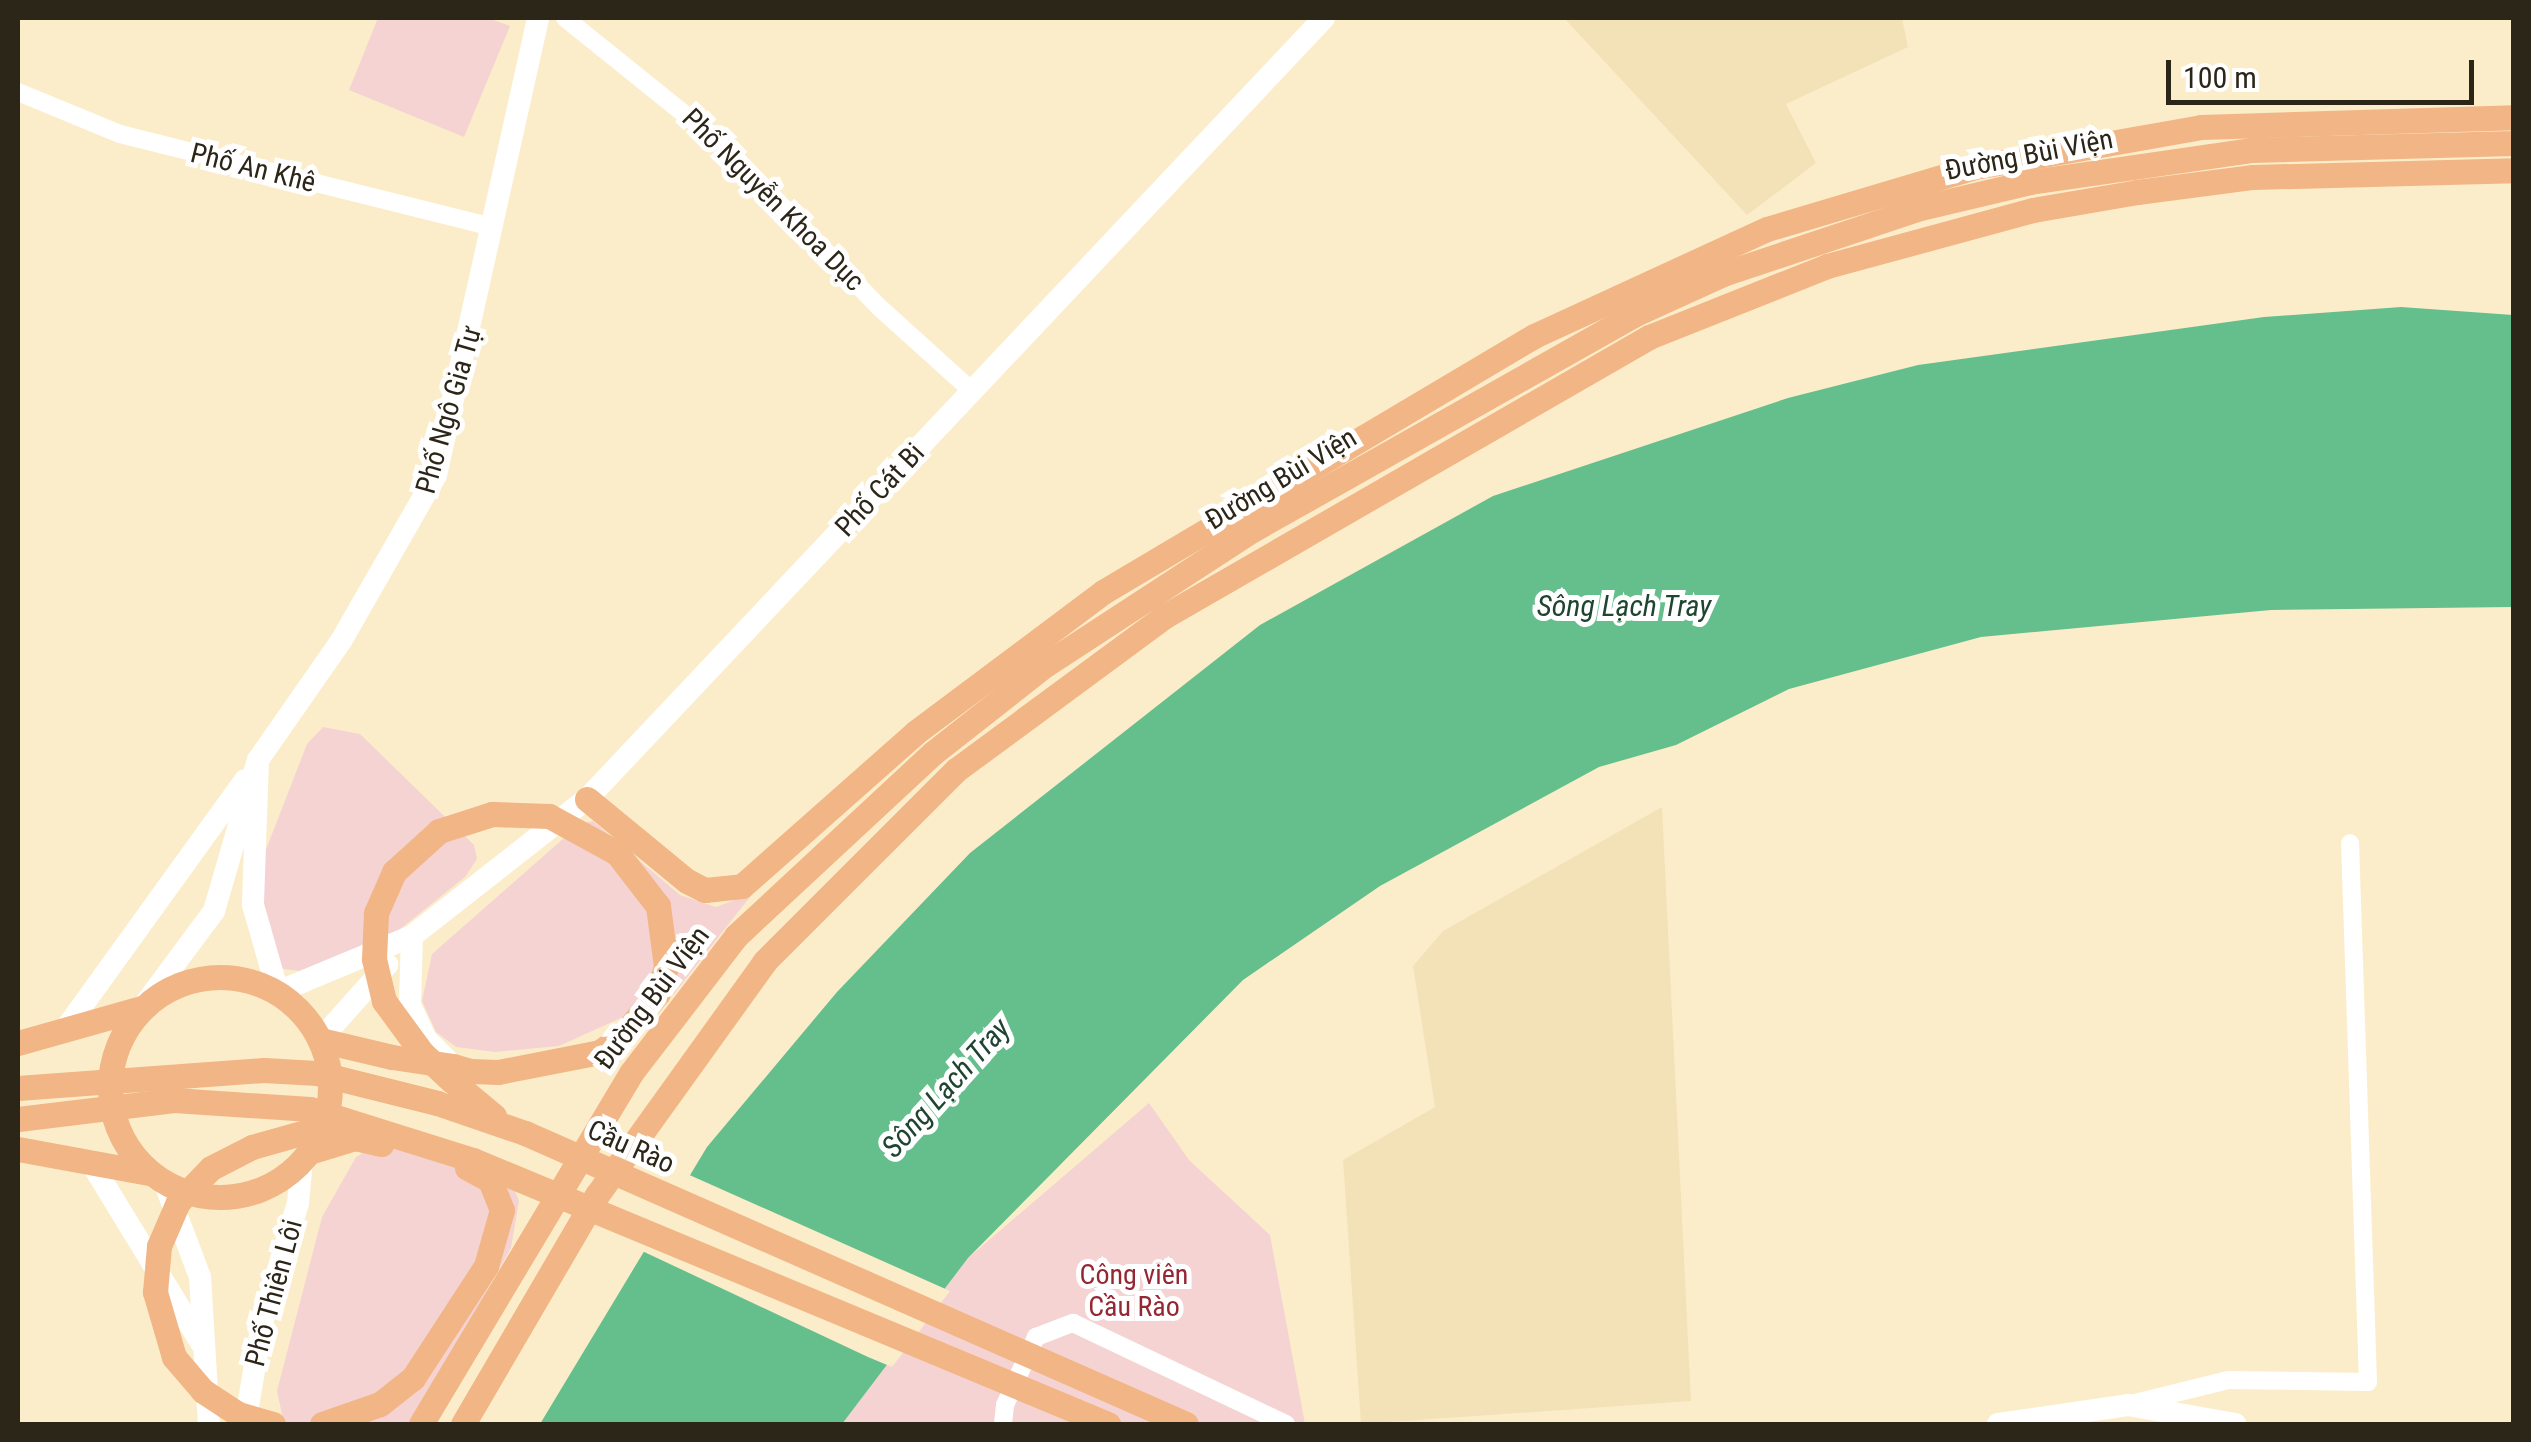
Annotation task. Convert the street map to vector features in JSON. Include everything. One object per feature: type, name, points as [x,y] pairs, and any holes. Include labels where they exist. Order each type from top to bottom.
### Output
[{"type":"main road","name":"Phố Ngô Gia Tự","points":[[142,1008],[214,911],[258,760],[392,559],[436,475],[538,18]]},
{"type":"main road","name":"Phố Cát Bi","points":[[320,1040],[412,936],[587,799],[1324,18]]},
{"type":"main road","name":"Đường Bùi Viện","points":[[587,799],[686,882],[723,891],[758,877],[916,732],[1103,592],[1350,440],[1572,316],[1767,229],[1975,167],[2201,127],[2514,118]]},
{"type":"main road","name":"Đường Bùi Viện","points":[[422,1424],[631,1073],[736,936],[933,753],[1045,665],[1254,529],[1546,360],[1722,274],[1920,208],[2134,164],[2251,150],[2514,143]]},
{"type":"main road","name":"Đường Bùi Viện","points":[[463,1424],[598,1195],[764,961],[956,770],[1060,688],[1195,598],[1649,337],[1828,266],[2033,210],[2136,192],[2253,177],[2514,170]]},
{"type":"main road","points":[[916,732],[933,753]]},
{"type":"main road","points":[[258,760],[254,905],[278,992],[320,1040],[330,1097],[306,1156]]},
{"type":"main road","points":[[64,1031],[127,952],[258,760]]},
{"type":"main road","points":[[320,1040],[462,1068],[526,1071],[600,1052],[642,1014],[666,966],[658,906],[638,873],[616,853],[549,816],[492,814],[439,831],[394,872],[376,912],[376,975],[397,1023],[506,1126]]},
{"type":"main road","name":"Phố Cát Bi","points":[[278,992],[412,936]]},
{"type":"main road","points":[[412,936],[410,1005],[426,1039],[462,1068]]},
{"type":"main road","points":[[18,1043],[142,1008],[172,986],[207,976],[244,978],[278,992]]},
{"type":"main road","points":[[142,1008],[116,1050],[109,1099],[118,1131],[157,1179]]},
{"type":"main road","points":[[18,1071],[28,1097],[18,1132]]},
{"type":"main road","name":"Cầu Rào","points":[[18,1088],[215,1071],[318,1073],[506,1126],[1186,1424]]},
{"type":"main road","points":[[18,1119],[205,1100],[310,1109],[473,1160],[1108,1424]]},
{"type":"main road","points":[[273,1424],[238,1414],[203,1392],[174,1357],[154,1292],[159,1246],[178,1202],[211,1168],[252,1147],[351,1122]]},
{"type":"main road","points":[[18,1148],[90,1161],[222,1198],[279,1181],[306,1156],[355,1138],[462,1166],[490,1180],[498,1193],[501,1228],[486,1266],[413,1378],[380,1404],[322,1424]]},
{"type":"main road","name":"Phố Thiên Lôi","points":[[245,1424],[262,1323],[298,1203],[306,1156]]},
{"type":"main road","points":[[90,1161],[206,1350]]},
{"type":"main road","name":"Phố Thiên Lôi","points":[[157,1179],[200,1277],[209,1424]]},
{"type":"main road","points":[[1998,1424],[2128,1405],[2235,1424]]},
{"type":"street","name":"Phố Nguyễn Khoa Dục","points":[[565,18],[723,145],[879,306],[972,392]]},
{"type":"street","name":"Phố An Khê","points":[[18,92],[120,134],[493,227]]},
{"type":"street","points":[[2128,1405],[2228,1380],[2368,1382],[2350,844]]},
{"type":"street","points":[[1003,1424],[1005,1405],[1036,1337],[1074,1323],[1286,1424]]},
{"type":"shaded area","points":[[1564,18],[1902,18],[1908,47],[1786,104],[1816,163],[1747,215]]},
{"type":"shaded area","points":[[1662,807],[1691,1401],[1361,1424],[1343,1160],[1435,1107],[1413,966],[1443,931]]},
{"type":"green space","points":[[378,18],[488,18],[510,26],[464,137],[349,90]]},
{"type":"green space","points":[[323,727],[360,734],[474,845],[477,859],[465,877],[389,938],[299,971],[277,968],[264,940],[260,865],[307,744]]},
{"type":"green space","points":[[593,821],[680,895],[716,907],[753,893],[674,994],[559,1046],[495,1052],[456,1047],[436,1032],[422,1001],[432,954],[581,823]]},
{"type":"green space","name":"Công viên Cầu Rào","points":[[1149,1103],[1189,1160],[1270,1235],[1305,1424],[842,1424],[968,1258]]},
{"type":"green space","points":[[385,1139],[510,1179],[519,1201],[511,1248],[412,1424],[284,1424],[277,1391],[322,1217],[356,1157]]},
{"type":"water","name":"Sông Lạch Tray","points":[[2401,307],[2513,315],[2513,607],[2271,610],[1981,637],[1789,689],[1676,745],[1599,767],[1380,886],[1243,980],[968,1258],[842,1424],[540,1424],[707,1147],[837,992],[970,853],[1260,625],[1493,496],[1788,398],[1918,365],[2264,317]]},
{"type":"pier","points":[[685,1173],[950,1291],[892,1367],[868,1357],[640,1250]]}]
